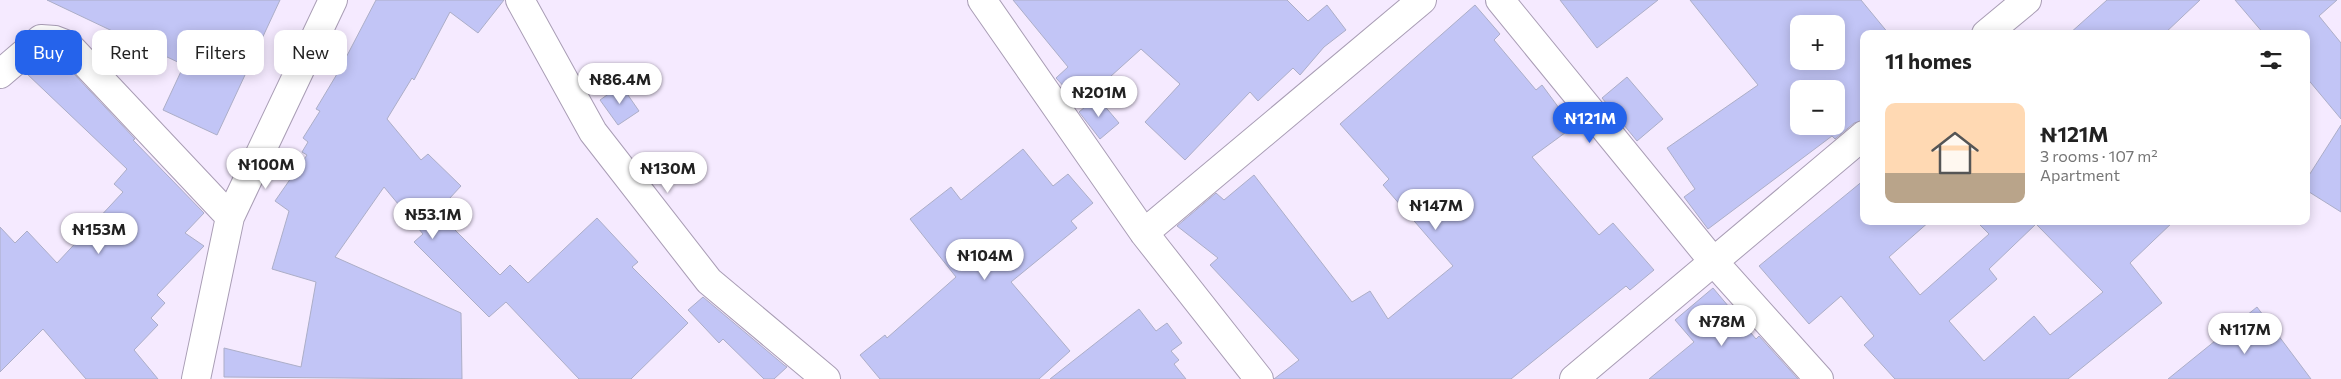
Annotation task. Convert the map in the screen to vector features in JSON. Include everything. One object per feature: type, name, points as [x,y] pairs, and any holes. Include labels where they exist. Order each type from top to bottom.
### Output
[{"type":"street","points":[[196,379],[230,217],[333,0]]},
{"type":"street","points":[[520,0],[593,132],[709,281],[826,379]]},
{"type":"street","points":[[982,0],[1144,233],[1259,379]]},
{"type":"street","points":[[1144,233],[1422,0]]},
{"type":"street","points":[[1500,0],[1713,261],[1820,379]]},
{"type":"street","points":[[1991,30],[2027,0]]},
{"type":"street","points":[[0,74],[41,38],[55,40],[68,46],[230,217]]},
{"type":"street","points":[[1574,379],[1860,139]]},
{"type":"building","points":[[47,0],[280,0],[264,34],[264,30],[177,30],[177,62],[167,57],[167,30],[110,30]]},
{"type":"building","points":[[376,0],[504,0],[478,33],[450,12],[414,80],[412,78],[387,119],[421,160],[428,154],[461,186],[437,212],[500,275],[510,265],[528,283],[597,218],[638,262],[632,267],[688,323],[631,379],[579,379],[506,302],[489,317],[414,242],[423,234],[384,187],[335,257],[461,313],[462,379],[224,377],[224,348],[301,367],[316,282],[272,269],[289,211],[275,201],[307,155],[302,152],[308,142],[303,138],[320,111],[316,109],[336,75],[347,75],[347,56]]},
{"type":"building","points":[[1013,0],[1287,0],[1308,21],[1327,5],[1346,30],[1324,47],[1300,75],[1293,68],[1258,101],[1250,92],[1185,160],[1145,122],[1180,84],[1141,49],[1080,104],[1056,78],[1068,67]]},
{"type":"building","points":[[1560,0],[1658,0],[1597,48]]},
{"type":"building","points":[[1690,0],[1861,0],[1886,30],[1860,30],[1860,121],[1854,123],[1845,131],[1845,80],[1790,80],[1790,135],[1840,135],[1835,139],[1832,136],[1708,229],[1684,197],[1695,189],[1667,148],[1758,85]]},
{"type":"building","points":[[2107,0],[2200,0],[2168,30],[2073,30]]},
{"type":"building","points":[[2235,0],[2337,0],[2319,16],[2341,43],[2341,119],[2310,82],[2310,30],[2261,30]]},
{"type":"building","points":[[1475,5],[1500,34],[1494,40],[1536,90],[1542,85],[1573,127],[1532,157],[1599,235],[1613,223],[1654,270],[1630,290],[1626,286],[1511,379],[1274,379],[1299,360],[1210,265],[1218,258],[1177,226],[1216,193],[1224,200],[1254,175],[1352,302],[1370,291],[1388,319],[1453,266],[1383,185],[1389,179],[1340,124]]},
{"type":"building","points":[[28,75],[75,75],[135,139],[133,140],[204,213],[185,233],[204,246],[157,295],[165,303],[151,318],[158,325],[134,350],[158,379],[86,379],[43,329],[0,372],[0,227],[15,243],[27,231],[57,263],[123,192],[114,184],[127,169]]},
{"type":"building","points":[[179,75],[245,75],[217,135],[163,110]]},
{"type":"building","points":[[1627,77],[1663,119],[1637,141],[1602,98]]},
{"type":"building","points":[[621,85],[639,111],[618,125],[600,100]]},
{"type":"building","points":[[1097,97],[1119,123],[1100,139],[1079,112]]},
{"type":"building","points":[[2341,125],[2341,212],[2310,193],[2310,174]]},
{"type":"building","points":[[1023,149],[1053,186],[1068,174],[1093,203],[1071,221],[1077,228],[1011,282],[1070,351],[1039,379],[880,379],[860,355],[885,335],[887,338],[956,277],[910,219],[951,187],[961,200]]},
{"type":"building","points":[[1860,183],[1860,225],[1925,225],[1889,257],[1920,295],[1989,234],[1980,225],[2035,225],[1989,269],[1997,279],[1949,321],[1984,361],[2034,316],[2050,335],[2103,292],[2037,225],[2170,225],[2130,263],[2162,303],[2068,379],[1895,379],[1864,345],[1874,336],[1841,296],[1809,324],[1759,266]]},
{"type":"building","points":[[1713,288],[1756,339],[1759,336],[1798,379],[1649,379],[1694,342],[1675,320]]},
{"type":"building","points":[[703,297],[787,367],[774,379],[764,379],[723,339],[719,343],[688,310]]},
{"type":"building","points":[[2257,307],[2311,379],[2168,379]]},
{"type":"building","points":[[1139,309],[1156,331],[1167,323],[1182,343],[1171,351],[1179,360],[1174,364],[1186,379],[1050,379]]}]
